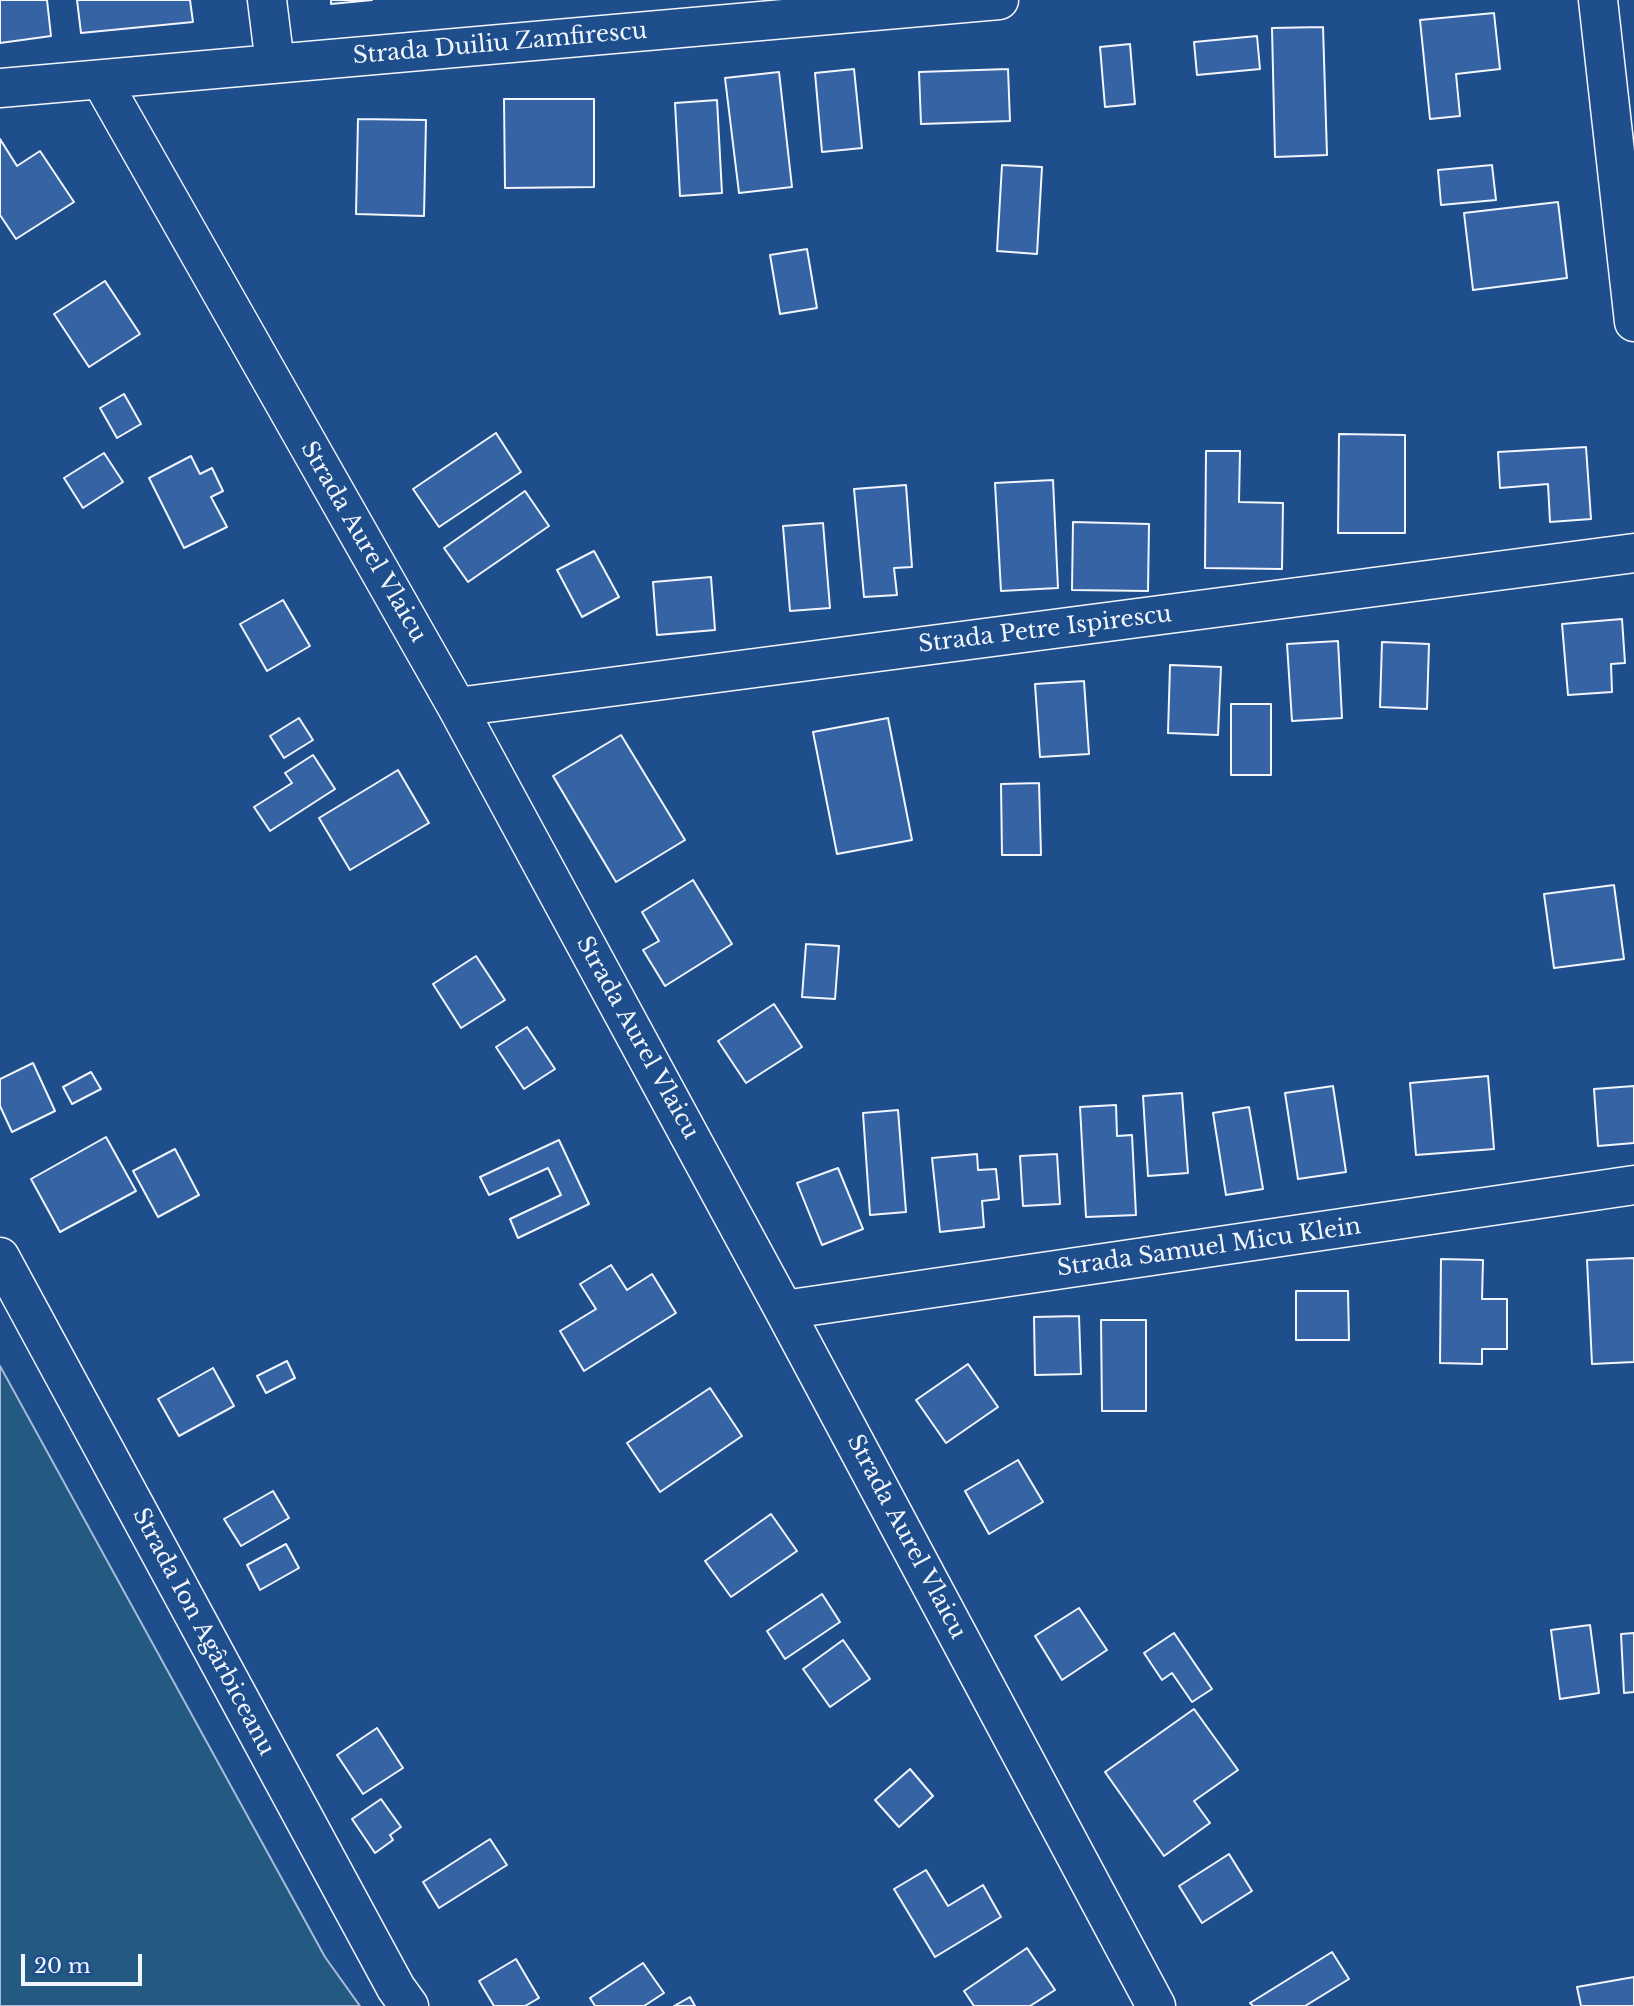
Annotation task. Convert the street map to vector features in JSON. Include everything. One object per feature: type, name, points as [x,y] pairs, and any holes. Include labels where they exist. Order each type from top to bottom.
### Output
[{"type":"street","points":[[267,0],[275,64]]},
{"type":"street","name":"Strada Duiliu Zamfirescu","points":[[0,88],[999,0]]},
{"type":"street","points":[[1598,0],[1634,322]]},
{"type":"street","name":"Strada Aurel Vlaicu","points":[[101,79],[457,707],[785,1310],[1156,2006]]},
{"type":"street","name":"Strada Petre Ispirescu","points":[[457,707],[1634,553]]},
{"type":"street","name":"Strada Samuel Micu Klein","points":[[785,1310],[1634,1185]]},
{"type":"street","name":"Strada Ion Agârbiceanu","points":[[0,1257],[396,1988],[409,2006]]},
{"type":"shaded area","points":[[0,1366],[325,1957],[360,2006],[0,2006]]},
{"type":"building","points":[[0,0],[47,0],[51,36],[0,43]]},
{"type":"building","points":[[77,0],[190,0],[193,22],[81,33]]},
{"type":"building","points":[[331,0],[372,0],[331,4]]},
{"type":"building","points":[[1494,13],[1500,69],[1456,74],[1460,116],[1430,119],[1420,20]]},
{"type":"building","points":[[1323,27],[1327,155],[1275,157],[1272,28]]},
{"type":"building","points":[[1257,36],[1260,69],[1197,75],[1194,42]]},
{"type":"building","points":[[1130,44],[1135,104],[1105,107],[1100,47]]},
{"type":"building","points":[[854,69],[862,148],[822,152],[815,73]]},
{"type":"building","points":[[1008,69],[1010,121],[921,124],[919,72]]},
{"type":"building","points":[[779,72],[792,187],[739,193],[725,78]]},
{"type":"building","points":[[504,99],[594,99],[594,187],[505,188]]},
{"type":"building","points":[[717,100],[722,193],[680,196],[675,103]]},
{"type":"building","points":[[358,119],[426,120],[424,216],[356,214]]},
{"type":"building","points":[[0,139],[17,166],[40,151],[74,202],[16,239],[0,215]]},
{"type":"building","points":[[1002,165],[1042,167],[1037,254],[997,251]]},
{"type":"building","points":[[1492,165],[1496,200],[1441,205],[1438,170]]},
{"type":"building","points":[[1558,202],[1567,278],[1473,290],[1464,213]]},
{"type":"building","points":[[807,249],[817,308],[780,314],[770,255]]},
{"type":"building","points":[[105,281],[140,334],[89,367],[54,314]]},
{"type":"building","points":[[124,394],[141,424],[117,438],[100,408]]},
{"type":"building","points":[[496,433],[521,472],[439,527],[413,489]]},
{"type":"building","points":[[1339,434],[1405,435],[1405,533],[1338,533]]},
{"type":"building","points":[[1586,447],[1591,519],[1550,522],[1548,484],[1500,488],[1498,452]]},
{"type":"building","points":[[1206,451],[1240,451],[1239,502],[1283,503],[1282,569],[1205,568]]},
{"type":"building","points":[[104,453],[123,482],[83,508],[64,478]]},
{"type":"building","points":[[191,456],[200,474],[212,468],[223,491],[211,497],[227,527],[184,548],[149,478]]},
{"type":"building","points":[[1053,480],[1058,588],[1001,591],[995,483]]},
{"type":"building","points":[[906,485],[912,567],[894,568],[897,595],[864,597],[854,489]]},
{"type":"building","points":[[525,491],[549,526],[468,582],[444,548]]},
{"type":"building","points":[[1073,522],[1149,524],[1148,591],[1072,590]]},
{"type":"building","points":[[823,523],[830,608],[790,611],[783,526]]},
{"type":"building","points":[[594,551],[619,597],[582,617],[557,570]]},
{"type":"building","points":[[711,577],[715,630],[657,635],[653,582]]},
{"type":"building","points":[[283,600],[310,646],[267,671],[240,624]]},
{"type":"building","points":[[1622,619],[1625,663],[1611,664],[1612,692],[1568,695],[1562,624]]},
{"type":"building","points":[[1338,641],[1342,718],[1292,721],[1287,644]]},
{"type":"building","points":[[1382,642],[1429,644],[1427,709],[1380,707]]},
{"type":"building","points":[[1170,665],[1221,667],[1218,735],[1168,733]]},
{"type":"building","points":[[1084,681],[1089,754],[1040,757],[1035,684]]},
{"type":"building","points":[[1231,704],[1271,704],[1271,775],[1231,775]]},
{"type":"building","points":[[299,718],[313,740],[284,758],[270,736]]},
{"type":"building","points":[[888,718],[912,840],[837,854],[813,732]]},
{"type":"building","points":[[621,735],[685,840],[616,882],[553,776]]},
{"type":"building","points":[[313,755],[335,789],[270,831],[254,807],[292,783],[285,773]]},
{"type":"building","points":[[398,770],[429,823],[350,870],[319,818]]},
{"type":"building","points":[[1039,783],[1041,855],[1002,855],[1001,784]]},
{"type":"building","points":[[693,880],[732,944],[665,986],[643,950],[659,941],[642,912]]},
{"type":"building","points":[[1614,885],[1624,959],[1554,968],[1544,894]]},
{"type":"building","points":[[806,944],[839,946],[835,999],[802,997]]},
{"type":"building","points":[[476,956],[505,1000],[461,1028],[433,984]]},
{"type":"building","points":[[774,1004],[802,1047],[746,1083],[718,1041]]},
{"type":"building","points":[[527,1027],[555,1069],[524,1089],[496,1047]]},
{"type":"building","points":[[33,1063],[55,1111],[12,1132],[0,1106],[0,1079]]},
{"type":"building","points":[[91,1072],[101,1089],[72,1104],[63,1087]]},
{"type":"building","points":[[1488,1076],[1494,1149],[1416,1155],[1410,1083]]},
{"type":"building","points":[[1333,1086],[1346,1172],[1298,1179],[1285,1093]]},
{"type":"building","points":[[1634,1086],[1634,1143],[1598,1146],[1594,1089]]},
{"type":"building","points":[[1182,1093],[1188,1173],[1148,1176],[1143,1096]]},
{"type":"building","points":[[1116,1105],[1117,1136],[1132,1135],[1136,1215],[1086,1217],[1080,1107]]},
{"type":"building","points":[[1249,1107],[1263,1189],[1226,1195],[1213,1113]]},
{"type":"building","points":[[898,1110],[906,1212],[870,1215],[863,1113]]},
{"type":"building","points":[[106,1137],[136,1191],[60,1232],[31,1179]]},
{"type":"building","points":[[559,1140],[589,1204],[518,1238],[510,1219],[561,1195],[548,1168],[489,1195],[480,1177]]},
{"type":"building","points":[[175,1149],[199,1195],[158,1217],[133,1171]]},
{"type":"building","points":[[977,1154],[978,1170],[996,1169],[999,1199],[982,1201],[984,1227],[940,1232],[932,1158]]},
{"type":"building","points":[[1057,1154],[1060,1204],[1023,1206],[1020,1156]]},
{"type":"building","points":[[838,1168],[863,1229],[822,1245],[797,1183]]},
{"type":"building","points":[[1634,1258],[1634,1362],[1592,1364],[1587,1260]]},
{"type":"building","points":[[1441,1259],[1483,1260],[1482,1299],[1507,1299],[1507,1349],[1482,1349],[1482,1364],[1440,1363]]},
{"type":"building","points":[[611,1265],[627,1290],[652,1274],[676,1313],[584,1371],[560,1331],[596,1309],[580,1284]]},
{"type":"building","points":[[1296,1291],[1348,1291],[1349,1340],[1296,1340]]},
{"type":"building","points":[[1079,1316],[1081,1374],[1035,1375],[1034,1317]]},
{"type":"building","points":[[1101,1320],[1146,1320],[1146,1411],[1102,1411]]},
{"type":"building","points":[[287,1361],[295,1378],[266,1393],[257,1376]]},
{"type":"building","points":[[968,1364],[998,1407],[946,1443],[916,1400]]},
{"type":"building","points":[[213,1368],[234,1406],[179,1436],[158,1399]]},
{"type":"building","points":[[710,1388],[742,1436],[660,1492],[627,1443]]},
{"type":"building","points":[[1018,1460],[1043,1502],[989,1534],[965,1491]]},
{"type":"building","points":[[273,1491],[289,1518],[241,1546],[224,1519]]},
{"type":"building","points":[[771,1514],[797,1551],[731,1597],[705,1561]]},
{"type":"building","points":[[286,1544],[299,1568],[260,1590],[247,1565]]},
{"type":"building","points":[[822,1594],[840,1622],[785,1659],[767,1631]]},
{"type":"building","points":[[1079,1608],[1107,1650],[1062,1680],[1035,1636]]},
{"type":"building","points":[[1590,1625],[1599,1693],[1560,1699],[1551,1630]]},
{"type":"building","points":[[1174,1633],[1212,1689],[1192,1702],[1172,1673],[1162,1680],[1144,1653]]},
{"type":"building","points":[[1634,1633],[1634,1692],[1624,1693],[1621,1634]]},
{"type":"building","points":[[843,1640],[870,1679],[830,1707],[803,1669]]},
{"type":"building","points":[[1194,1709],[1238,1770],[1194,1801],[1210,1823],[1164,1856],[1105,1772]]},
{"type":"building","points":[[377,1728],[403,1768],[363,1794],[337,1755]]},
{"type":"building","points":[[910,1769],[933,1796],[899,1827],[875,1800]]},
{"type":"building","points":[[381,1799],[401,1827],[390,1835],[393,1840],[375,1853],[352,1819]]},
{"type":"building","points":[[490,1839],[507,1865],[439,1908],[423,1882]]},
{"type":"building","points":[[1229,1854],[1252,1891],[1202,1923],[1179,1886]]},
{"type":"building","points":[[926,1870],[948,1906],[983,1885],[1001,1917],[935,1957],[894,1889]]},
{"type":"building","points":[[1027,1948],[1055,1990],[1030,2006],[974,2006],[964,1991]]},
{"type":"building","points":[[1332,1952],[1349,1979],[1305,2006],[1253,2006],[1250,2003]]},
{"type":"building","points":[[516,1959],[539,1998],[525,2006],[494,2006],[479,1981]]},
{"type":"building","points":[[643,1963],[664,1993],[644,2006],[595,2006],[590,1998]]},
{"type":"building","points":[[1634,1977],[1634,2006],[1581,2006],[1577,1987]]},
{"type":"building","points":[[690,1997],[695,2006],[674,2006]]}]
